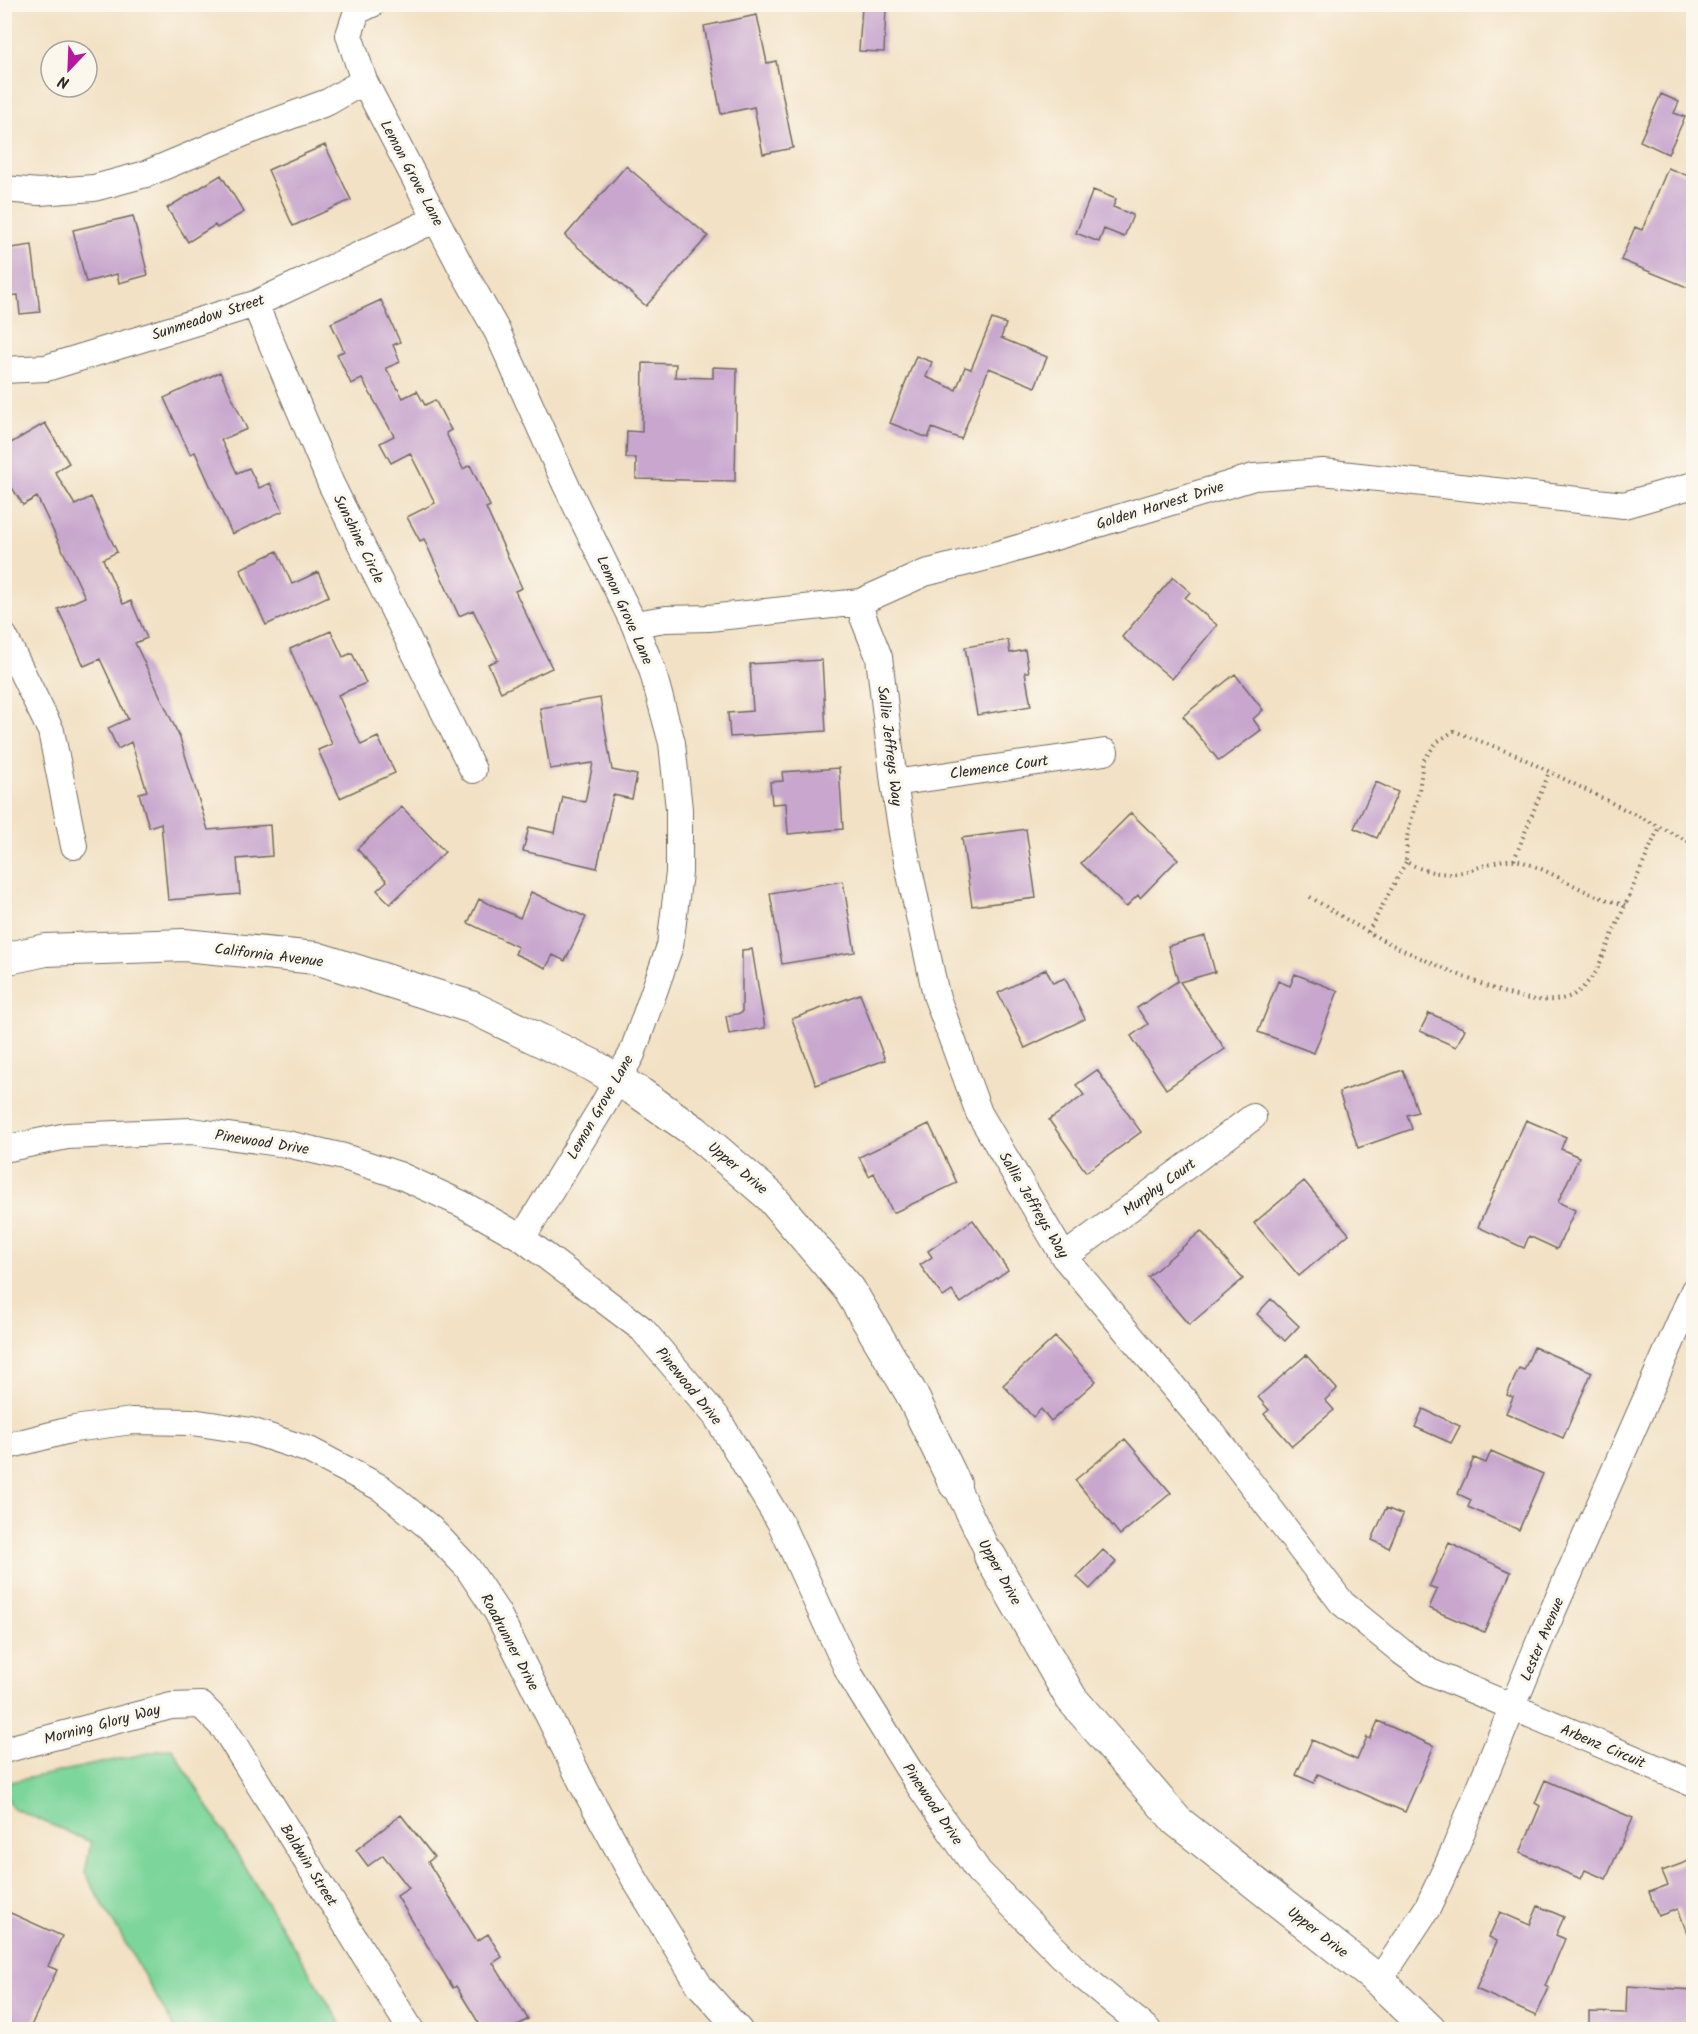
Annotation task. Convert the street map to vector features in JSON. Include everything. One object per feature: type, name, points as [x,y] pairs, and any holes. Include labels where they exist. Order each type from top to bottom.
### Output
[{"type":"main road","name":"California Avenue","points":[[4,959],[46,950],[184,945],[316,958],[471,1007],[594,1066],[618,1080]]},
{"type":"main road","name":"Upper Drive","points":[[618,1080],[694,1131],[770,1196],[835,1272],[849,1289],[911,1393],[955,1484]]},
{"type":"main road","name":"Upper Drive","points":[[990,1556],[1071,1698],[1178,1821],[1379,1981],[1430,2030]]},
{"type":"street","name":"Lemon Grove Lane","points":[[372,4],[357,11],[349,35],[364,81],[496,331],[565,483],[634,624],[652,669],[672,742],[679,809],[680,873],[670,946],[633,1051],[618,1080],[522,1238]]},
{"type":"street","points":[[4,189],[39,192],[94,189],[147,174],[244,133],[328,102],[364,81]]},
{"type":"street","name":"Sunmeadow Street","points":[[4,370],[46,368],[255,304],[436,219]]},
{"type":"street","name":"Sunshine Circle","points":[[255,304],[331,484],[473,770]]},
{"type":"street","name":"Golden Harvest Drive","points":[[634,624],[666,619],[709,618],[860,602],[925,573],[995,555],[1254,477],[1323,472],[1624,505],[1694,485]]},
{"type":"street","name":"Sallie Jeffreys Way","points":[[860,602],[863,617],[879,657],[904,846],[940,1006],[979,1113],[1064,1257],[1213,1434],[1342,1603],[1430,1672],[1512,1708]]},
{"type":"street","points":[[4,636],[51,731],[74,846]]},
{"type":"street","name":"Clemence Court","points":[[894,783],[1105,752]]},
{"type":"street","name":"Murphy Court","points":[[1064,1257],[1254,1117]]},
{"type":"street","name":"Pinewood Drive","points":[[4,1149],[67,1136],[191,1131],[287,1144],[344,1157],[399,1175],[462,1204],[522,1238],[642,1329],[716,1416],[780,1522],[850,1675],[916,1781],[979,1872],[1081,1975],[1148,2030]]},
{"type":"street","name":"Lester Avenue","points":[[1379,1981],[1428,1907],[1454,1851],[1512,1708],[1694,1290]]},
{"type":"street","name":"Roadrunner Drive","points":[[4,1447],[74,1429],[132,1421],[192,1422],[251,1431],[309,1450],[381,1488],[430,1528],[467,1567],[497,1612],[586,1791],[635,1880],[700,1986],[740,2030]]},
{"type":"street","name":"Upper Drive","points":[[955,1484],[990,1556]]},
{"type":"street","name":"Morning Glory Way","points":[[4,1750],[171,1706],[201,1705]]},
{"type":"street","name":"Baldwin Street","points":[[201,1705],[224,1728],[411,2030]]},
{"type":"street","name":"Arbenz Circuit","points":[[1512,1708],[1694,1784]]},
{"type":"path","points":[[1368,932],[1406,862],[1407,837],[1419,791],[1423,761],[1437,742],[1454,731],[1516,755],[1694,844]]},
{"type":"path","points":[[1514,860],[1549,772]]},
{"type":"path","points":[[1310,897],[1368,932],[1423,960],[1522,998],[1548,1000],[1567,998],[1584,987],[1596,972],[1659,827]]},
{"type":"path","points":[[1406,862],[1423,871],[1441,873],[1465,872],[1495,862],[1514,860],[1594,896],[1625,906]]},
{"type":"green space","points":[[172,1748],[344,2029],[175,2029],[85,1873],[91,1842],[13,1808],[5,1794],[5,1783]]},
{"type":"building","points":[[862,6],[886,8],[884,52],[859,51]]},
{"type":"building","points":[[757,15],[767,63],[776,61],[793,148],[763,154],[754,107],[721,114],[704,26]]},
{"type":"building","points":[[1661,94],[1679,102],[1674,113],[1685,117],[1668,154],[1640,141]]},
{"type":"building","points":[[325,145],[351,200],[293,226],[268,170]]},
{"type":"building","points":[[626,166],[708,236],[646,306],[565,236]]},
{"type":"building","points":[[1668,168],[1694,178],[1694,290],[1621,260],[1635,227],[1642,230]]},
{"type":"building","points":[[221,175],[244,212],[217,228],[215,225],[188,242],[167,208]]},
{"type":"building","points":[[1093,190],[1116,199],[1113,207],[1133,215],[1124,237],[1104,229],[1099,242],[1076,233]]},
{"type":"building","points":[[133,216],[148,275],[119,283],[117,274],[86,282],[73,230]]},
{"type":"building","points":[[32,245],[40,312],[20,314],[18,295],[4,296],[4,249]]},
{"type":"building","points":[[381,300],[400,342],[393,345],[400,362],[386,368],[403,398],[417,391],[425,405],[435,400],[451,430],[446,433],[463,469],[470,465],[490,506],[486,508],[522,588],[515,591],[552,668],[501,692],[488,664],[498,660],[473,610],[459,616],[424,539],[420,541],[407,517],[435,503],[410,453],[391,463],[380,443],[394,436],[362,379],[351,384],[337,354],[344,351],[331,323]]},
{"type":"building","points":[[992,319],[1006,324],[1001,338],[1047,357],[1035,387],[989,368],[961,439],[932,428],[928,438],[890,423],[916,356],[932,362],[926,377],[956,390],[965,367],[971,369]]},
{"type":"building","points":[[643,363],[676,364],[675,377],[713,378],[713,367],[737,368],[735,481],[636,479],[636,458],[626,458],[627,431],[642,432]]},
{"type":"building","points":[[220,372],[247,429],[221,440],[237,473],[249,468],[259,488],[270,483],[283,511],[232,534],[195,452],[190,454],[164,398]]},
{"type":"building","points":[[45,423],[69,463],[55,472],[75,505],[91,497],[117,552],[103,559],[123,604],[131,601],[147,638],[135,643],[180,738],[208,830],[270,825],[272,856],[237,859],[240,894],[168,900],[161,823],[149,827],[139,793],[147,791],[131,742],[118,749],[108,728],[128,719],[100,659],[84,666],[58,609],[85,597],[37,497],[23,505],[4,475],[4,447]]},
{"type":"building","points":[[277,551],[292,584],[318,572],[329,596],[266,625],[240,569]]},
{"type":"building","points":[[1173,577],[1190,592],[1185,598],[1217,625],[1172,679],[1122,637]]},
{"type":"building","points":[[331,631],[343,657],[352,653],[366,683],[338,695],[361,745],[378,737],[395,773],[340,798],[318,750],[332,744],[290,649]]},
{"type":"building","points":[[1008,640],[1010,653],[1025,650],[1029,672],[1025,672],[1031,706],[977,715],[965,647]]},
{"type":"building","points":[[822,660],[826,731],[730,737],[728,713],[753,711],[750,664]]},
{"type":"building","points":[[1235,674],[1263,710],[1253,719],[1261,730],[1219,761],[1183,716]]},
{"type":"building","points":[[600,698],[612,770],[637,775],[632,799],[613,795],[597,868],[523,851],[529,827],[555,833],[563,797],[585,802],[593,763],[550,769],[540,708]]},
{"type":"building","points":[[839,768],[843,829],[788,834],[786,803],[772,804],[770,782],[783,781],[782,772]]},
{"type":"building","points":[[1376,782],[1398,792],[1377,838],[1354,828]]},
{"type":"building","points":[[402,807],[445,852],[390,904],[377,890],[387,881],[357,849]]},
{"type":"building","points":[[1131,813],[1178,859],[1140,898],[1138,895],[1126,907],[1081,863]]},
{"type":"building","points":[[1026,829],[1036,898],[972,906],[962,838]]},
{"type":"building","points":[[843,881],[855,952],[782,964],[770,893]]},
{"type":"building","points":[[531,892],[586,917],[565,961],[553,955],[546,968],[515,954],[518,947],[468,923],[479,899],[520,918]]},
{"type":"building","points":[[1205,936],[1215,972],[1180,982],[1225,1049],[1166,1089],[1131,1036],[1148,1024],[1137,1008],[1178,981],[1168,946]]},
{"type":"building","points":[[752,949],[765,1028],[729,1034],[726,1016],[742,1013],[742,950]]},
{"type":"building","points":[[1046,969],[1053,983],[1065,978],[1085,1019],[1025,1048],[998,993]]},
{"type":"building","points":[[1295,974],[1338,991],[1314,1053],[1258,1032],[1278,981],[1290,986]]},
{"type":"building","points":[[860,994],[885,1060],[816,1085],[792,1019]]},
{"type":"building","points":[[1429,1013],[1465,1029],[1456,1047],[1420,1031]]},
{"type":"building","points":[[1097,1070],[1141,1132],[1086,1172],[1049,1120],[1084,1095],[1076,1085]]},
{"type":"building","points":[[1403,1070],[1418,1112],[1407,1115],[1412,1129],[1358,1148],[1339,1092]]},
{"type":"building","points":[[1526,1120],[1566,1137],[1561,1149],[1579,1157],[1558,1202],[1575,1210],[1557,1249],[1529,1236],[1524,1248],[1478,1227]]},
{"type":"building","points":[[929,1124],[957,1183],[893,1213],[874,1173],[869,1176],[859,1157]]},
{"type":"building","points":[[1304,1181],[1349,1234],[1299,1276],[1254,1223]]},
{"type":"building","points":[[973,1220],[1008,1270],[961,1303],[952,1291],[943,1297],[920,1265],[932,1257],[928,1251]]},
{"type":"building","points":[[1201,1231],[1243,1279],[1189,1325],[1148,1277]]},
{"type":"building","points":[[1271,1299],[1299,1326],[1285,1341],[1257,1314]]},
{"type":"building","points":[[1055,1337],[1096,1381],[1051,1421],[1041,1409],[1033,1417],[1003,1385]]},
{"type":"building","points":[[1534,1347],[1592,1372],[1563,1438],[1506,1413],[1513,1397],[1507,1395],[1519,1368],[1524,1370]]},
{"type":"building","points":[[1306,1355],[1337,1389],[1325,1400],[1334,1410],[1292,1446],[1264,1414],[1269,1410],[1258,1397]]},
{"type":"building","points":[[1423,1409],[1460,1426],[1451,1443],[1415,1427]]},
{"type":"building","points":[[1125,1439],[1171,1493],[1120,1535],[1075,1480]]},
{"type":"building","points":[[1491,1451],[1543,1474],[1519,1530],[1468,1507],[1471,1500],[1458,1494],[1474,1458],[1486,1463]]},
{"type":"building","points":[[1386,1508],[1403,1515],[1389,1548],[1372,1540]]},
{"type":"building","points":[[1449,1543],[1511,1572],[1484,1632],[1429,1608],[1437,1590],[1429,1587]]},
{"type":"building","points":[[1103,1550],[1116,1562],[1090,1589],[1077,1577]]},
{"type":"building","points":[[1378,1721],[1434,1746],[1405,1812],[1318,1774],[1314,1783],[1296,1775],[1312,1740],[1357,1760],[1367,1737],[1370,1739]]},
{"type":"building","points":[[1545,1780],[1633,1818],[1606,1879],[1585,1870],[1581,1879],[1520,1853],[1540,1806],[1535,1803]]},
{"type":"building","points":[[401,1815],[434,1857],[428,1862],[477,1941],[488,1934],[502,1957],[493,1963],[528,2019],[510,2030],[483,2030],[456,1986],[453,1988],[397,1896],[409,1888],[383,1855],[368,1866],[356,1850]]},
{"type":"building","points":[[1694,1859],[1694,1946],[1692,1946],[1678,1909],[1658,1916],[1649,1892],[1668,1885],[1662,1871]]},
{"type":"building","points":[[1538,1906],[1564,1917],[1556,1935],[1565,1939],[1545,1986],[1549,1988],[1536,2016],[1476,1989],[1497,1941],[1489,1937],[1500,1912],[1530,1925]]},
{"type":"building","points":[[4,1910],[62,1936],[48,1966],[57,1970],[29,2030],[4,2030]]},
{"type":"building","points":[[1627,1986],[1694,1990],[1694,2030],[1589,2030],[1589,2012],[1626,2013]]}]
